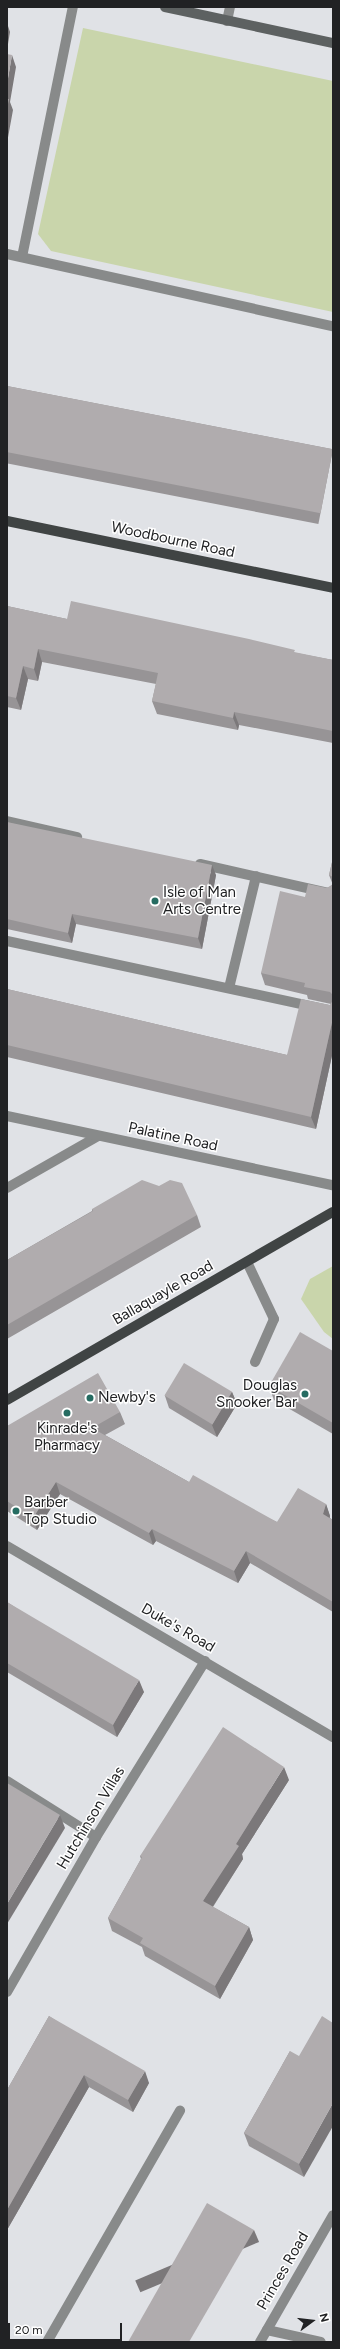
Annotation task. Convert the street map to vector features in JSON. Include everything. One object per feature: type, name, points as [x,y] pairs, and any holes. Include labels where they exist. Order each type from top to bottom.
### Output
[{"type":"main road","points":[[165,7],[333,43]]},
{"type":"main road","name":"Woodbourne Road","points":[[7,521],[333,588]]},
{"type":"main road","name":"Ballaquayle Road","points":[[7,1400],[333,1212]]},
{"type":"street","points":[[22,257],[73,7]]},
{"type":"street","points":[[227,21],[230,7]]},
{"type":"street","points":[[7,254],[333,326]]},
{"type":"street","points":[[7,821],[85,838]]},
{"type":"street","points":[[186,860],[333,894]]},
{"type":"street","points":[[229,988],[256,876]]},
{"type":"street","points":[[7,941],[333,1011]]},
{"type":"street","name":"Palatine Road","points":[[7,1116],[333,1185]]},
{"type":"street","points":[[7,1188],[98,1136]]},
{"type":"street","points":[[247,1262],[274,1319],[255,1362]]},
{"type":"street","name":"Duke's Road","points":[[7,1546],[333,1737]]},
{"type":"street","name":"Hutchinson Villas","points":[[7,1992],[96,1837],[205,1661]]},
{"type":"street","points":[[7,1781],[96,1837]]},
{"type":"street","points":[[48,2342],[180,2111]]},
{"type":"street","name":"Princes Road","points":[[260,2342],[333,2215]]},
{"type":"street","points":[[266,2330],[321,2342]]},
{"type":"green space","points":[[83,28],[333,81],[333,312],[51,251],[38,234]]},
{"type":"green space","points":[[333,1266],[333,1339],[324,1332],[301,1299],[310,1279]]},
{"type":"building","points":[[7,54],[12,55],[7,84]]},
{"type":"building","points":[[7,386],[333,449],[320,513],[7,452]]},
{"type":"building","points":[[71,601],[249,639],[295,650],[294,652],[333,660],[333,731],[234,712],[233,718],[152,701],[158,673],[38,649],[34,669],[23,666],[16,698],[7,696],[7,606],[67,619]]},
{"type":"building","points":[[7,822],[212,865],[198,938],[72,914],[68,933],[7,919]]},
{"type":"building","points":[[333,858],[333,877],[329,875]]},
{"type":"building","points":[[308,884],[327,888],[333,884],[333,995],[330,992],[304,987],[305,983],[261,973],[280,891],[305,897]]},
{"type":"building","points":[[7,989],[287,1055],[301,999],[330,1005],[333,1000],[333,1018],[311,1117],[7,1045]]},
{"type":"building","points":[[142,1180],[159,1186],[170,1180],[182,1183],[197,1215],[7,1325],[7,1260],[93,1211],[92,1209]]},
{"type":"building","name":"Douglas Snooker Bar","points":[[300,1332],[333,1351],[333,1423],[269,1386]]},
{"type":"building","points":[[184,1363],[232,1392],[212,1424],[164,1396]]},
{"type":"building","points":[[98,1373],[120,1412],[92,1428],[189,1482],[193,1475],[277,1522],[298,1488],[326,1504],[323,1514],[333,1520],[333,1602],[246,1551],[234,1571],[152,1529],[149,1533],[56,1482],[33,1518],[7,1501],[7,1426]]},
{"type":"building","points":[[7,1602],[139,1680],[113,1725],[7,1663]]},
{"type":"building","points":[[223,1727],[284,1767],[236,1844],[239,1846],[203,1901],[249,1927],[215,1986],[140,1943],[143,1938],[108,1918],[142,1857],[140,1856]]},
{"type":"building","points":[[7,1783],[60,1815],[7,1904]]},
{"type":"building","points":[[49,2016],[145,2071],[128,2100],[84,2075],[7,2210],[7,2090]]},
{"type":"building","points":[[322,2016],[333,2023],[333,2103],[299,2164],[244,2133],[290,2051],[299,2056]]},
{"type":"building","points":[[207,2203],[254,2230],[189,2342],[128,2342]]},
{"type":"place","name":"Isle of Man Arts Centre","points":[[155,901]]},
{"type":"place","name":"Douglas Snooker Bar","points":[[305,1394]]},
{"type":"place","name":"Newby's","points":[[90,1398]]},
{"type":"place","name":"Kinrade's Pharmacy","points":[[67,1413]]},
{"type":"place","name":"Barber Top Studio","points":[[16,1511]]}]
